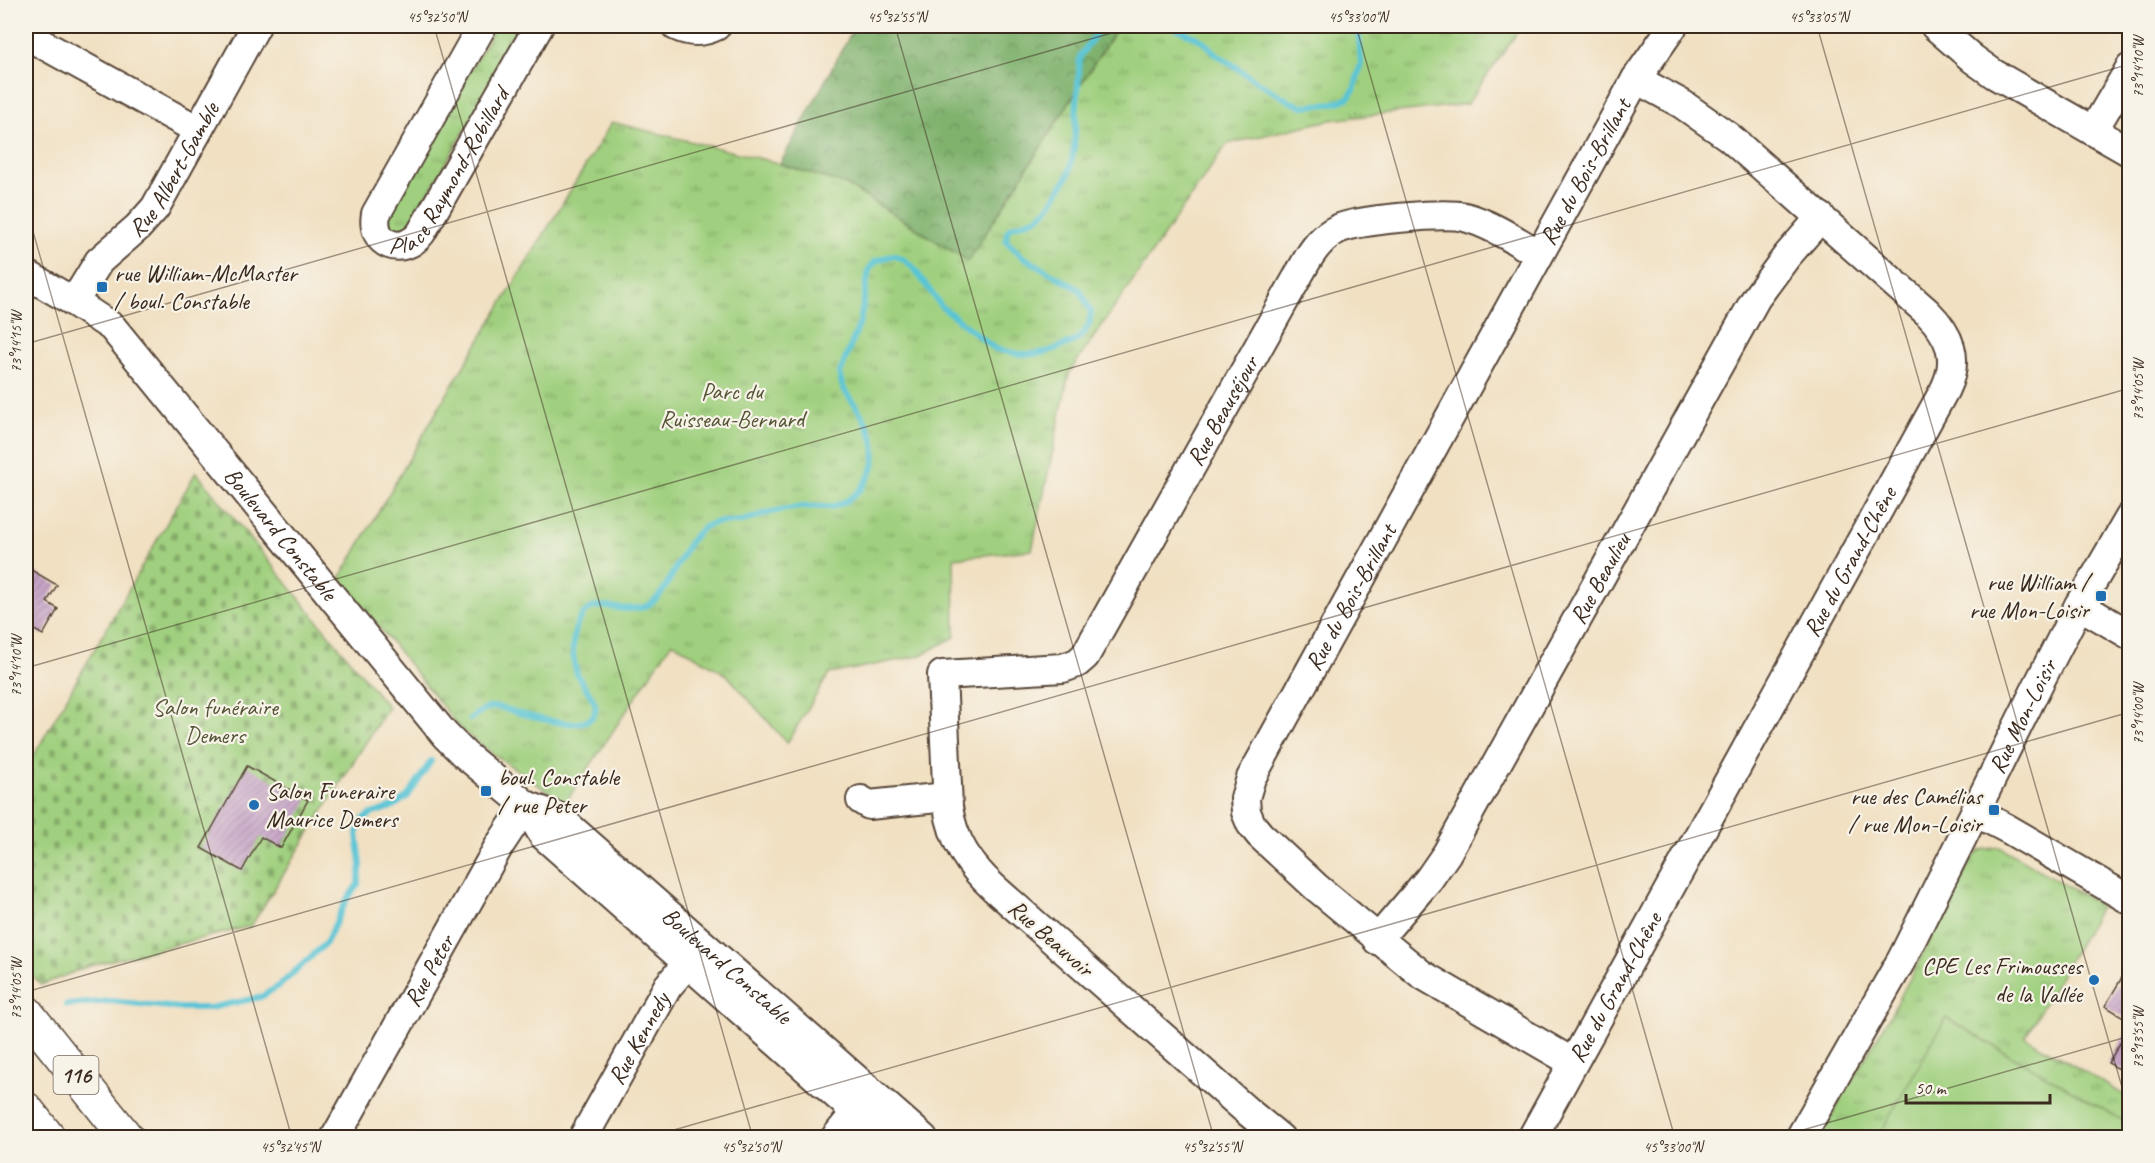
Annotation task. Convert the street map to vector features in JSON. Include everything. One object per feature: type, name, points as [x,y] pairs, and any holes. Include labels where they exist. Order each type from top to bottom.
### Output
[{"type":"main road","name":"116","points":[[26,1012],[127,1137]]},
{"type":"main road","name":"116","points":[[26,1108],[49,1137]]},
{"type":"street","name":"Rue Albert-Gamble","points":[[75,302],[99,261],[138,227],[154,208],[256,26]]},
{"type":"street","name":"Place Raymond-Robillard","points":[[482,26],[376,214],[375,224],[378,234],[389,244],[399,246],[408,244],[421,233],[539,26]]},
{"type":"street","points":[[676,26],[684,30],[697,31],[716,26]]},
{"type":"street","name":"Rue du Bois-Brillant","points":[[1572,1062],[1434,983],[1377,940],[1316,887],[1256,830],[1246,812],[1246,791],[1636,79],[1672,26]]},
{"type":"street","points":[[1935,26],[1994,74],[2130,152]]},
{"type":"street","points":[[26,35],[198,130]]},
{"type":"street","points":[[2093,131],[2130,68]]},
{"type":"street","name":"Rue du Grand-Chêne","points":[[1532,1137],[1948,382],[1952,367],[1952,351],[1947,336],[1938,323],[1821,217],[1708,121],[1636,79]]},
{"type":"street","name":"Rue Beauséjour","points":[[942,675],[1063,668],[1085,657],[1306,262],[1318,244],[1331,233],[1362,222],[1459,216],[1482,223],[1539,254]]},
{"type":"street","name":"Rue Beaulieu","points":[[1377,940],[1447,853],[1756,298],[1787,256],[1821,217]]},
{"type":"street","name":"Boulevard Constable","points":[[26,274],[102,319],[117,334],[445,735],[526,806],[543,836],[696,954],[923,1137]]},
{"type":"street","name":"Rue Mon-Loisir","points":[[1800,1137],[1902,959],[2079,605],[2130,517]]},
{"type":"street","points":[[2079,605],[2130,635]]},
{"type":"street","name":"Rue Beauvoir","points":[[942,675],[949,818],[966,857],[979,874],[1247,1111],[1280,1137]]},
{"type":"street","points":[[861,800],[869,805],[947,797]]},
{"type":"street","name":"Rue Peter","points":[[335,1137],[499,846],[526,806]]},
{"type":"street","points":[[1975,812],[2130,900]]},
{"type":"street","name":"Boulevard Constable","points":[[696,954],[856,1112],[885,1137]]},
{"type":"street","name":"Rue Kennedy","points":[[583,1137],[668,986],[696,954]]},
{"type":"street","points":[[835,1137],[856,1112]]},
{"type":"green space","points":[[496,26],[525,26],[404,235],[389,230],[388,217]]},
{"type":"green space","points":[[855,26],[1118,26],[968,261],[847,185],[780,164]]},
{"type":"green space","name":"Parc du Ruisseau-Bernard","points":[[1118,26],[1522,26],[1467,104],[1330,120],[1227,144],[1069,373],[1032,550],[954,558],[955,637],[919,656],[829,674],[787,743],[727,675],[672,642],[564,805],[459,727],[340,578],[444,399],[612,122],[774,162],[847,185],[968,261]]},
{"type":"green space","name":"Salon funéraire Demers","points":[[196,472],[388,707],[251,926],[89,966],[41,985],[26,968],[26,769]]},
{"type":"green space","points":[[2000,847],[2101,906],[2025,1037],[2129,1098],[2129,1137],[1819,1138],[1896,1005],[1972,859],[1981,850]]},
{"type":"green space","points":[[1946,1018],[2129,1124],[2125,1137],[1878,1137]]},
{"type":"building","points":[[26,567],[57,585],[47,602],[58,609],[43,635],[26,625]]},
{"type":"building","points":[[247,766],[308,800],[281,848],[261,837],[242,871],[201,848]]},
{"type":"building","points":[[2130,964],[2130,1021],[2105,1006]]},
{"type":"building","points":[[2130,1027],[2130,1075],[2108,1063]]},
{"type":"waterway","points":[[470,719],[484,709],[496,707],[554,722],[586,721],[594,714],[595,704],[578,676],[573,657],[573,645],[577,624],[589,609],[599,606],[639,608],[654,601],[663,591],[692,540],[700,530],[711,524],[738,522],[791,508],[834,506],[848,500],[859,491],[871,472],[874,463],[874,446],[869,428],[847,394],[840,373],[860,322],[869,269],[876,261],[893,255],[903,259],[913,267],[941,306],[995,349],[1019,354],[1047,352],[1075,341],[1084,333],[1089,324],[1091,312],[1080,290],[1023,257],[1006,241],[1007,232],[1011,227],[1037,218],[1050,206],[1069,174],[1074,148],[1080,56],[1097,32],[1108,26]]},
{"type":"waterway","points":[[1172,26],[1203,41],[1215,53],[1259,83],[1302,106],[1341,101],[1348,98],[1354,90],[1361,63],[1358,26]]},
{"type":"waterway","points":[[66,1005],[111,1001],[179,1008],[210,1008],[261,997],[280,985],[326,943],[346,901],[358,884],[361,865],[357,834],[360,822],[371,814],[392,807],[408,796],[431,761]]},
{"type":"place","name":"rue William-McMaster / boul. Constable","points":[[102,287]]},
{"type":"place","name":"rue William / rue Mon-Loisir","points":[[2101,596]]},
{"type":"place","name":"boul. Constable / rue Peter","points":[[486,791]]},
{"type":"place","name":"Salon Funeraire Maurice Demers","points":[[254,805]]},
{"type":"place","name":"rue des Camélias / rue Mon-Loisir","points":[[1994,810]]},
{"type":"place","name":"CPE Les Frimousses de la Vallée","points":[[2094,980]]}]
